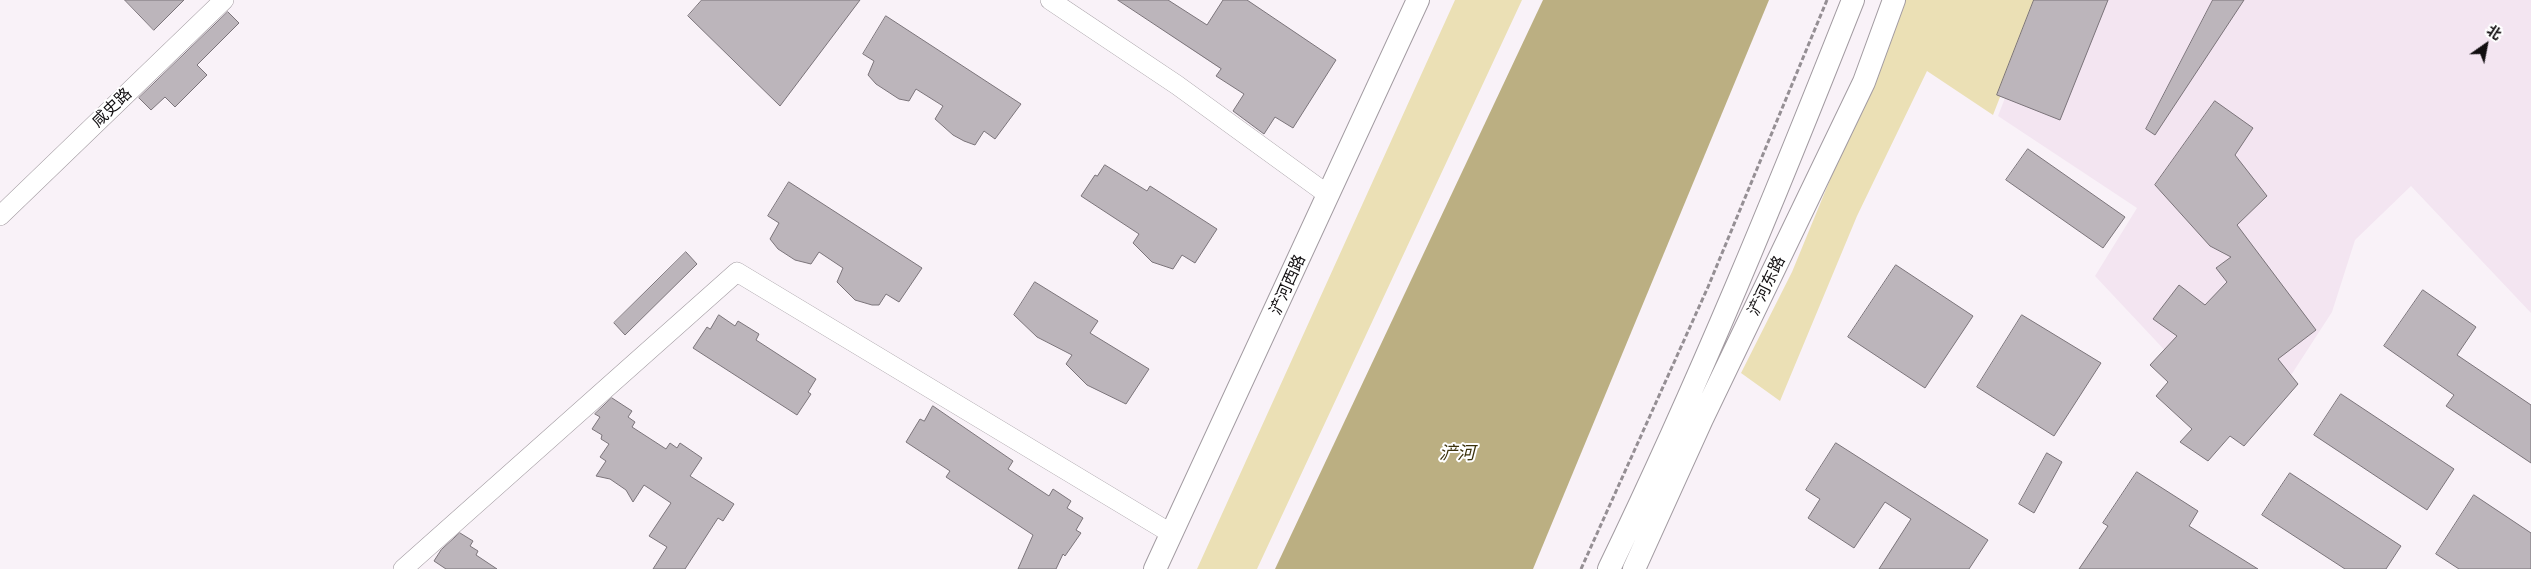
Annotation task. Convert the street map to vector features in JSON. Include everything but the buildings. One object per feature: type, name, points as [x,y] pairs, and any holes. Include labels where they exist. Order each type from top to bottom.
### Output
[{"type":"street","name":"咸史路","points":[[0,216],[224,0]]},
{"type":"street","points":[[1050,0],[1177,85],[1328,194]]},
{"type":"street","name":"浐河西路","points":[[1155,569],[1272,321],[1328,194],[1418,0]]},
{"type":"street","name":"浐河东路","points":[[1609,569],[1675,427],[1812,104],[1853,0]]},
{"type":"street","name":"浐河东路","points":[[1634,569],[1702,419],[1864,82],[1894,0]]},
{"type":"street","points":[[403,569],[737,272],[1172,534]]},
{"type":"path","points":[[1581,569],[1708,287],[1827,0]]},
{"type":"shaded area","points":[[1455,0],[1522,0],[1257,569],[1197,569]]},
{"type":"shaded area","points":[[1904,0],[2038,0],[1993,115],[1927,71],[1857,216],[1780,401],[1741,373],[1792,272]]},
{"type":"shaded area","points":[[2043,0],[2531,0],[2531,313],[2411,186],[2355,240],[2332,312],[2249,440],[2095,276],[2137,208],[1998,116]]},
{"type":"water","name":"浐河","points":[[1543,0],[1769,0],[1533,569],[1275,569]]}]
